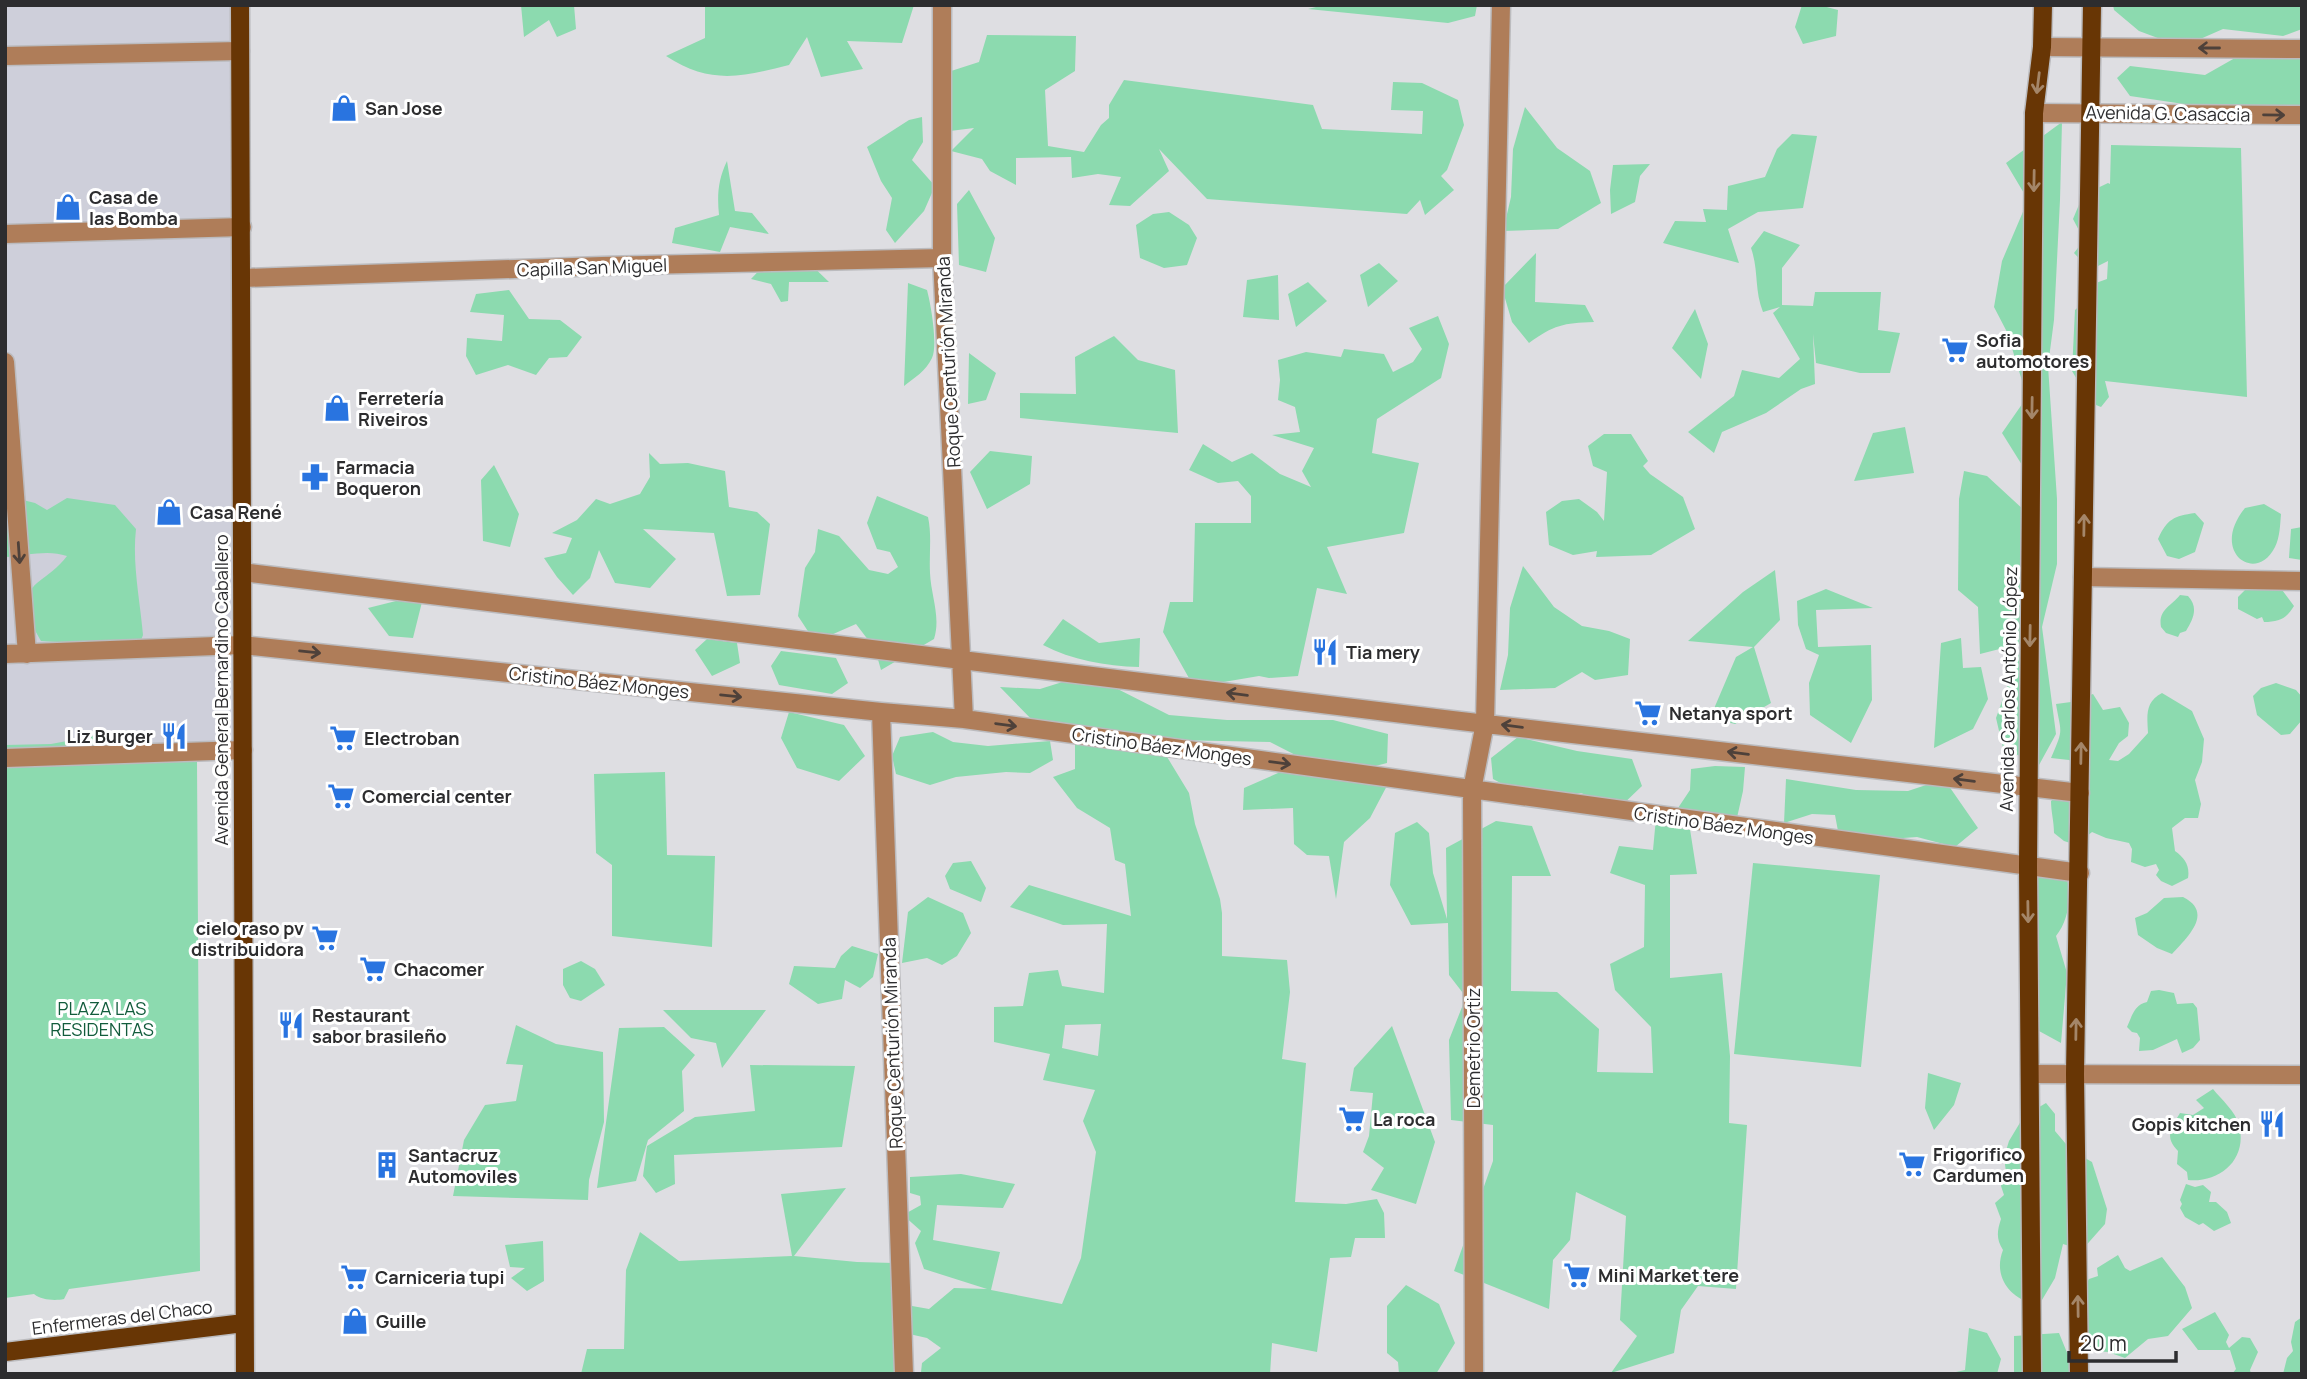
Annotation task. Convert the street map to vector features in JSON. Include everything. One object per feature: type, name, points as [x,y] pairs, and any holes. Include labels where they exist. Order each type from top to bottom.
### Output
[{"type":"main road","name":"Avenida General Bernardino Caballero","points":[[240,5],[245,1374]]},
{"type":"main road","name":"Avenida Carlos António López","points":[[2032,1374],[2028,788],[2035,113],[2042,47],[2043,5]]},
{"type":"main road","points":[[2079,1374],[2076,1074],[2092,5]]},
{"type":"main road","name":"Enfermeras del Chaco","points":[[5,1352],[244,1323]]},
{"type":"street","name":"Roque Centurión Miranda","points":[[942,5],[942,258],[964,719]]},
{"type":"street","name":"Demetrio Ortiz","points":[[1474,1374],[1472,790],[1485,723],[1501,5]]},
{"type":"street","points":[[2042,47],[2302,49]]},
{"type":"street","points":[[5,56],[240,51]]},
{"type":"street","name":"Avenida G. Casaccia","points":[[2035,113],[2302,115]]},
{"type":"street","points":[[5,234],[242,227]]},
{"type":"street","name":"Capilla San Miguel","points":[[243,278],[942,258]]},
{"type":"street","points":[[5,362],[27,654]]},
{"type":"street","points":[[242,572],[2080,793]]},
{"type":"street","points":[[2083,577],[2302,581]]},
{"type":"street","name":"Cristino Báez Monges","points":[[5,654],[242,645],[964,719],[2080,873]]},
{"type":"street","name":"Roque Centurión Miranda","points":[[881,712],[904,1374]]},
{"type":"street","points":[[5,758],[243,750]]},
{"type":"street","points":[[2030,1074],[2302,1075]]},
{"type":"shaded area","points":[[5,5],[240,5],[243,750],[5,760]]},
{"type":"green space","points":[[521,5],[574,5],[576,29],[557,37],[549,20],[524,37]]},
{"type":"green space","points":[[705,5],[914,5],[902,43],[847,41],[863,69],[821,77],[807,37],[789,65],[756,73],[712,75],[682,65],[666,56],[705,38]]},
{"type":"green space","points":[[1324,5],[1477,5],[1475,16],[1448,23],[1308,9]]},
{"type":"green space","points":[[1802,5],[1819,5],[1838,10],[1836,36],[1803,44],[1795,27]]},
{"type":"green space","points":[[2113,5],[2302,5],[2302,29],[2283,36],[2223,29],[2182,47],[2139,31],[2114,10]]},
{"type":"green space","points":[[987,35],[1076,36],[1075,71],[1045,90],[1048,146],[1084,152],[1101,125],[1109,118],[1109,105],[1124,80],[1313,105],[1322,129],[1422,134],[1423,111],[1391,110],[1393,82],[1422,83],[1458,100],[1464,125],[1447,170],[1441,176],[1454,190],[1425,215],[1420,200],[1407,214],[1207,199],[1159,149],[1169,171],[1130,206],[1109,205],[1121,177],[1098,174],[1072,178],[1071,157],[1016,158],[1016,185],[990,171],[982,159],[951,151],[974,128],[950,131],[948,72],[979,62]]},
{"type":"green space","points":[[2249,50],[2302,52],[2302,118],[2130,96],[2117,78],[2130,66],[2205,75]]},
{"type":"green space","points":[[1525,107],[1557,148],[1590,171],[1601,203],[1558,229],[1503,231],[1511,197],[1513,149]]},
{"type":"green space","points":[[922,117],[923,142],[912,160],[935,186],[924,211],[895,243],[886,230],[892,198],[881,181],[867,147],[909,120]]},
{"type":"green space","points":[[2062,122],[2054,320],[2048,366],[2057,499],[2057,564],[2042,627],[2056,734],[2039,765],[2003,748],[1996,718],[2023,643],[1980,654],[1978,607],[1958,590],[1959,499],[1964,471],[1987,476],[2025,511],[2027,473],[2002,433],[2027,397],[2007,332],[1994,307],[2002,261],[2028,200],[2006,163]]},
{"type":"green space","points":[[1792,134],[1817,136],[1803,208],[1758,212],[1728,229],[1739,263],[1663,243],[1675,221],[1706,222],[1703,209],[1727,210],[1728,186],[1765,177],[1777,149]]},
{"type":"green space","points":[[2111,145],[2241,148],[2247,397],[2105,381],[2109,397],[2101,407],[2091,403],[2072,371],[2075,310],[2088,298],[2093,284],[2107,279],[2108,261],[2090,270],[2074,253],[2084,240],[2073,219],[2083,195],[2110,184]]},
{"type":"green space","points":[[727,161],[735,211],[752,213],[769,234],[730,227],[720,252],[672,243],[675,228],[719,215],[719,188]]},
{"type":"green space","points":[[1650,164],[1640,176],[1635,202],[1611,214],[1613,165]]},
{"type":"green space","points":[[969,190],[995,238],[986,272],[959,265],[957,204]]},
{"type":"green space","points":[[1169,212],[1189,225],[1197,238],[1187,265],[1164,268],[1140,258],[1136,225],[1153,214]]},
{"type":"green space","points":[[1764,231],[1800,245],[1782,268],[1782,305],[1813,306],[1815,292],[1881,292],[1878,330],[1900,333],[1890,373],[1860,373],[1816,363],[1813,334],[1815,384],[1801,389],[1766,413],[1722,432],[1714,453],[1688,432],[1734,396],[1742,370],[1779,378],[1800,359],[1773,313],[1780,307],[1763,312],[1760,304],[1751,248]]},
{"type":"green space","points":[[1536,253],[1535,302],[1585,305],[1594,322],[1559,326],[1529,343],[1512,322],[1502,288]]},
{"type":"green space","points":[[802,256],[829,282],[789,282],[788,301],[781,302],[771,284],[751,279],[768,261]]},
{"type":"green space","points":[[1379,263],[1398,281],[1368,307],[1360,275]]},
{"type":"green space","points":[[1278,275],[1279,320],[1243,317],[1247,280]]},
{"type":"green space","points":[[1308,282],[1327,301],[1296,327],[1288,294]]},
{"type":"green space","points":[[908,283],[927,290],[932,315],[934,352],[920,374],[904,386]]},
{"type":"green space","points":[[509,290],[529,319],[560,320],[582,337],[567,357],[549,358],[536,375],[508,365],[476,375],[466,356],[467,338],[502,341],[504,315],[470,312],[476,294]]},
{"type":"green space","points":[[1695,309],[1708,344],[1701,379],[1672,348]]},
{"type":"green space","points":[[1438,316],[1449,344],[1441,378],[1377,419],[1372,453],[1419,463],[1404,533],[1327,547],[1347,594],[1317,588],[1298,676],[1259,676],[1194,687],[1163,632],[1170,602],[1193,602],[1195,523],[1251,523],[1251,496],[1238,481],[1218,483],[1189,470],[1203,444],[1232,462],[1252,453],[1280,474],[1311,487],[1302,471],[1314,448],[1272,435],[1300,432],[1295,407],[1278,400],[1278,360],[1306,352],[1341,357],[1344,349],[1384,354],[1393,372],[1413,362],[1422,349],[1409,328]]},
{"type":"green space","points":[[1114,336],[1138,360],[1175,370],[1178,433],[1020,418],[1020,393],[1076,394],[1075,357]]},
{"type":"green space","points":[[969,353],[996,373],[986,400],[968,404]]},
{"type":"green space","points":[[1905,427],[1914,473],[1854,481],[1873,433]]},
{"type":"green space","points":[[1604,434],[1631,434],[1648,461],[1643,466],[1683,497],[1695,529],[1651,555],[1596,557],[1597,551],[1573,555],[1549,545],[1546,512],[1562,501],[1579,499],[1597,512],[1604,521],[1607,472],[1593,466],[1588,446]]},
{"type":"green space","points":[[990,451],[1032,456],[1030,484],[987,509],[970,472]]},
{"type":"green space","points":[[649,453],[660,464],[688,463],[725,471],[729,507],[757,512],[770,524],[760,595],[727,596],[714,533],[643,529],[676,559],[650,588],[615,583],[599,550],[590,578],[573,595],[557,577],[544,558],[566,553],[572,538],[552,533],[577,520],[596,499],[610,504],[640,494],[650,477]]},
{"type":"green space","points":[[494,465],[519,514],[510,547],[483,541],[481,480]]},
{"type":"green space","points":[[877,496],[928,517],[930,573],[936,615],[934,639],[881,670],[875,649],[856,624],[815,642],[798,616],[805,568],[815,552],[818,529],[839,536],[869,570],[888,574],[898,567],[890,552],[877,549],[867,523]]},
{"type":"green space","points":[[15,498],[35,503],[47,510],[67,498],[115,505],[136,529],[136,568],[143,635],[140,643],[98,649],[73,643],[41,641],[30,619],[28,596],[31,589],[67,556],[44,553],[5,557],[5,503]]},
{"type":"green space","points":[[2264,504],[2281,514],[2278,539],[2267,558],[2257,563],[2248,563],[2239,558],[2234,550],[2232,538],[2235,524],[2245,508]]},
{"type":"green space","points":[[2195,513],[2204,523],[2195,552],[2179,559],[2167,556],[2158,539],[2165,527],[2176,517]]},
{"type":"green space","points":[[2302,527],[2302,560],[2289,558],[2291,529]]},
{"type":"green space","points":[[1523,566],[1554,607],[1582,626],[1609,631],[1630,639],[1628,675],[1595,680],[1582,672],[1555,688],[1500,690],[1508,655],[1510,608]]},
{"type":"green space","points":[[1775,570],[1780,620],[1754,647],[1771,703],[1735,724],[1710,718],[1736,657],[1753,647],[1688,641],[1743,592]]},
{"type":"green space","points":[[2277,583],[2294,606],[2285,617],[2264,622],[2262,617],[2257,619],[2238,609],[2238,597],[2250,585]]},
{"type":"green space","points":[[1826,589],[1873,608],[1816,610],[1818,647],[1871,645],[1872,700],[1851,743],[1810,715],[1809,683],[1819,655],[1806,649],[1798,625],[1797,601]]},
{"type":"green space","points":[[424,594],[413,638],[389,636],[368,608]]},
{"type":"green space","points":[[2180,595],[2188,596],[2194,609],[2193,618],[2186,631],[2178,637],[2166,633],[2161,627],[2161,617]]},
{"type":"green space","points":[[1063,619],[1099,643],[1140,638],[1139,667],[1089,661],[1065,655],[1043,645]]},
{"type":"green space","points":[[1961,638],[1963,668],[1981,667],[1988,699],[1973,729],[1934,748],[1941,643]]},
{"type":"green space","points":[[707,639],[737,643],[740,663],[712,676],[695,650]]},
{"type":"green space","points":[[781,651],[836,658],[848,683],[832,694],[779,685],[771,666]]},
{"type":"green space","points":[[1088,674],[1169,715],[1227,720],[1333,720],[1388,734],[1387,763],[1356,771],[1390,780],[1370,818],[1344,842],[1336,899],[1329,856],[1307,855],[1294,844],[1293,808],[1243,810],[1244,788],[1294,766],[1311,763],[1270,742],[1125,739],[1038,726],[1000,687],[1040,689]]},
{"type":"green space","points":[[2276,683],[2296,690],[2302,697],[2302,720],[2290,734],[2281,735],[2257,715],[2253,696],[2261,688]]},
{"type":"green space","points":[[2162,693],[2192,711],[2204,739],[2202,762],[2195,780],[2201,804],[2198,818],[2185,818],[2172,828],[2175,851],[2186,863],[2188,878],[2172,886],[2161,881],[2156,875],[2159,870],[2156,864],[2145,867],[2131,862],[2132,849],[2129,843],[2092,832],[2076,845],[2064,841],[2054,833],[2051,805],[2051,801],[2072,785],[2081,766],[2069,760],[2051,758],[2060,731],[2056,704],[2093,694],[2103,710],[2120,707],[2129,723],[2128,736],[2119,743],[2109,760],[2118,761],[2129,754],[2148,733],[2150,705]]},
{"type":"green space","points":[[789,712],[844,725],[865,756],[839,781],[797,768],[781,738]]},
{"type":"green space","points":[[933,732],[953,742],[988,746],[1050,741],[1053,760],[1030,773],[1006,772],[956,777],[930,785],[896,774],[892,756],[900,737]]},
{"type":"green space","name":"PLAZA LAS RESIDENTAS","points":[[118,734],[156,753],[160,762],[197,761],[200,1271],[69,1289],[64,1299],[60,1300],[44,1299],[34,1294],[5,1298],[5,745],[51,744]]},
{"type":"green space","points":[[1075,735],[1161,747],[1189,793],[1195,824],[1220,899],[1222,956],[1287,960],[1290,992],[1282,1059],[1306,1063],[1295,1202],[1346,1204],[1377,1199],[1384,1213],[1385,1238],[1355,1238],[1351,1257],[1330,1258],[1317,1352],[1272,1343],[1270,1374],[919,1374],[922,1363],[941,1348],[927,1338],[896,1331],[897,1374],[581,1374],[587,1349],[624,1349],[626,1270],[640,1232],[679,1261],[792,1256],[781,1194],[846,1188],[794,1256],[894,1263],[895,1303],[929,1309],[954,1288],[987,1289],[924,1269],[915,1243],[921,1231],[903,1215],[921,1205],[920,1196],[910,1193],[910,1177],[961,1174],[1015,1184],[1003,1208],[937,1205],[933,1240],[1000,1252],[991,1290],[1062,1304],[1081,1258],[1096,1152],[1083,1121],[1095,1090],[1043,1080],[1050,1054],[994,1042],[994,1007],[1023,1006],[1029,973],[1058,970],[1062,986],[1104,993],[1107,924],[1063,925],[1010,907],[1029,885],[1131,916],[1125,864],[1115,860],[1110,828],[1077,808],[1053,777],[1075,769]],"holes":[[[1101,1024],[1098,1056],[1062,1048],[1065,1025]]]},
{"type":"green space","points":[[1518,737],[1577,751],[1632,759],[1642,786],[1619,808],[1581,793],[1530,799],[1493,779],[1491,758]]},
{"type":"green space","points":[[1715,766],[1745,767],[1736,822],[1676,811],[1690,790],[1691,769]]},
{"type":"green space","points":[[665,772],[667,855],[715,856],[712,947],[612,936],[612,865],[596,853],[594,774]]},
{"type":"green space","points":[[1786,779],[1856,790],[1908,791],[1944,779],[1978,828],[1955,847],[1917,837],[1889,839],[1838,831],[1835,815],[1812,814],[1784,823]]},
{"type":"green space","points":[[1656,818],[1689,823],[1697,874],[1670,875],[1670,978],[1722,973],[1730,1056],[1729,1123],[1747,1125],[1736,1289],[1698,1286],[1681,1310],[1674,1353],[1611,1373],[1637,1336],[1620,1320],[1626,1216],[1576,1192],[1570,1240],[1553,1260],[1549,1309],[1454,1271],[1493,1161],[1493,1125],[1451,1120],[1449,1040],[1466,997],[1449,975],[1448,923],[1411,925],[1390,885],[1395,833],[1417,822],[1429,833],[1433,873],[1447,919],[1446,848],[1496,821],[1532,826],[1551,876],[1512,876],[1511,991],[1557,992],[1599,1029],[1597,1072],[1653,1073],[1651,1027],[1615,990],[1610,964],[1644,947],[1645,885],[1610,873],[1619,846],[1653,850]]},
{"type":"green space","points":[[2024,859],[2067,878],[2068,908],[2064,923],[2056,936],[2067,973],[2061,1043],[2039,1031],[2024,1007]]},
{"type":"green space","points":[[971,861],[986,888],[981,902],[950,889],[945,876],[953,863]]},
{"type":"green space","points":[[1753,863],[1880,875],[1861,1067],[1734,1054]]},
{"type":"green space","points":[[928,897],[963,913],[971,933],[957,956],[942,965],[927,958],[902,963],[908,912]]},
{"type":"green space","points":[[2183,897],[2197,910],[2197,918],[2190,933],[2172,954],[2138,935],[2135,918],[2147,913],[2164,898]]},
{"type":"green space","points":[[852,946],[878,954],[873,977],[860,988],[845,980],[842,999],[818,1004],[789,984],[794,966],[835,968],[841,956]]},
{"type":"green space","points":[[581,961],[595,969],[605,985],[581,1001],[570,998],[563,985],[563,969]]},
{"type":"green space","points":[[2151,991],[2174,993],[2177,1004],[2193,1003],[2197,1008],[2200,1040],[2193,1048],[2182,1053],[2177,1039],[2153,1050],[2139,1051],[2140,1038],[2127,1027],[2134,1012],[2147,1002]]},
{"type":"green space","points":[[663,1010],[766,1010],[722,1068],[716,1043],[691,1038]]},
{"type":"green space","points":[[516,1025],[556,1044],[603,1052],[604,1122],[589,1180],[588,1200],[453,1196],[464,1140],[485,1105],[516,1101],[523,1065],[506,1064]]},
{"type":"green space","points":[[1392,1026],[1435,1142],[1416,1204],[1371,1190],[1384,1168],[1363,1152],[1369,1136],[1373,1093],[1350,1091],[1354,1068]]},
{"type":"green space","points":[[664,1027],[695,1055],[682,1071],[684,1111],[648,1140],[636,1181],[597,1188],[619,1028]]},
{"type":"green space","points":[[750,1065],[855,1066],[842,1147],[674,1155],[675,1184],[656,1193],[643,1176],[647,1146],[695,1117],[755,1111]]},
{"type":"green space","points":[[1928,1073],[1961,1083],[1954,1105],[1934,1130],[1925,1108]]},
{"type":"green space","points":[[2213,1089],[2237,1120],[2241,1137],[2239,1148],[2235,1158],[2221,1173],[2200,1180],[2188,1180],[2187,1172],[2177,1164],[2178,1151],[2171,1141],[2170,1132],[2180,1113],[2193,1115],[2204,1108],[2196,1100]]},
{"type":"green space","points":[[2046,1103],[2055,1114],[2055,1131],[2071,1150],[2092,1162],[2107,1209],[2105,1224],[2082,1250],[2063,1244],[2055,1278],[2039,1305],[2020,1299],[2002,1279],[2000,1260],[2003,1250],[1998,1235],[2001,1219],[1995,1203],[2004,1195],[2001,1186],[2006,1172],[2004,1157],[2009,1141],[2024,1116]]},
{"type":"green space","points":[[2186,1184],[2195,1187],[2203,1185],[2211,1192],[2209,1202],[2216,1202],[2227,1212],[2231,1223],[2214,1231],[2203,1223],[2199,1225],[2185,1217],[2180,1208],[2180,1200]]},
{"type":"green space","points":[[543,1241],[544,1281],[527,1291],[511,1278],[525,1268],[510,1267],[505,1245]]},
{"type":"green space","points":[[2118,1255],[2125,1268],[2130,1271],[2162,1257],[2185,1287],[2192,1308],[2168,1336],[2148,1339],[2125,1358],[2108,1352],[2087,1350],[2084,1287],[2089,1279],[2098,1276],[2097,1268]]},
{"type":"green space","points":[[1406,1285],[1439,1304],[1455,1343],[1436,1374],[1399,1374],[1398,1362],[1387,1353],[1387,1306]]},
{"type":"green space","points":[[2215,1312],[2229,1335],[2226,1342],[2229,1348],[2242,1337],[2250,1338],[2258,1352],[2250,1370],[2251,1374],[2232,1374],[2236,1369],[2230,1350],[2198,1350],[2182,1329]]},
{"type":"green space","points":[[2302,1317],[2302,1374],[2283,1374],[2287,1358],[2293,1351],[2291,1342],[2295,1322]]},
{"type":"green space","points":[[1969,1328],[1987,1333],[2001,1359],[1997,1374],[1947,1374],[1965,1370]]},
{"type":"green space","points":[[2059,1333],[2070,1360],[2070,1374],[2014,1374],[2014,1336]]},
{"type":"place","name":"San Jose","points":[[344,108]]},
{"type":"place","name":"Casa de las Bomba","points":[[68,207]]},
{"type":"place","name":"Sofia automotores","points":[[1955,350]]},
{"type":"place","name":"Ferretería Riveiros","points":[[337,408]]},
{"type":"place","name":"Farmacia Boqueron","points":[[315,477]]},
{"type":"place","name":"Casa René","points":[[169,512]]},
{"type":"place","name":"Tia mery","points":[[1325,652]]},
{"type":"place","name":"Netanya sport","points":[[1648,713]]},
{"type":"place","name":"Liz Burger","points":[[174,736]]},
{"type":"place","name":"Electroban","points":[[343,738]]},
{"type":"place","name":"Comercial center","points":[[341,796]]},
{"type":"place","name":"cielo raso pv distribuidora","points":[[325,938]]},
{"type":"place","name":"Chacomer","points":[[373,969]]},
{"type":"place","name":"Restaurant sabor brasileño","points":[[291,1025]]},
{"type":"place","name":"La roca","points":[[1352,1119]]},
{"type":"place","name":"Gopis kitchen","points":[[2272,1124]]},
{"type":"place","name":"Frigorifico Cardumen","points":[[1912,1164]]},
{"type":"place","name":"Santacruz Automoviles","points":[[387,1165]]},
{"type":"place","name":"Mini Market tere","points":[[1577,1275]]},
{"type":"place","name":"Carniceria tupi","points":[[354,1277]]},
{"type":"place","name":"Guille","points":[[355,1321]]}]
